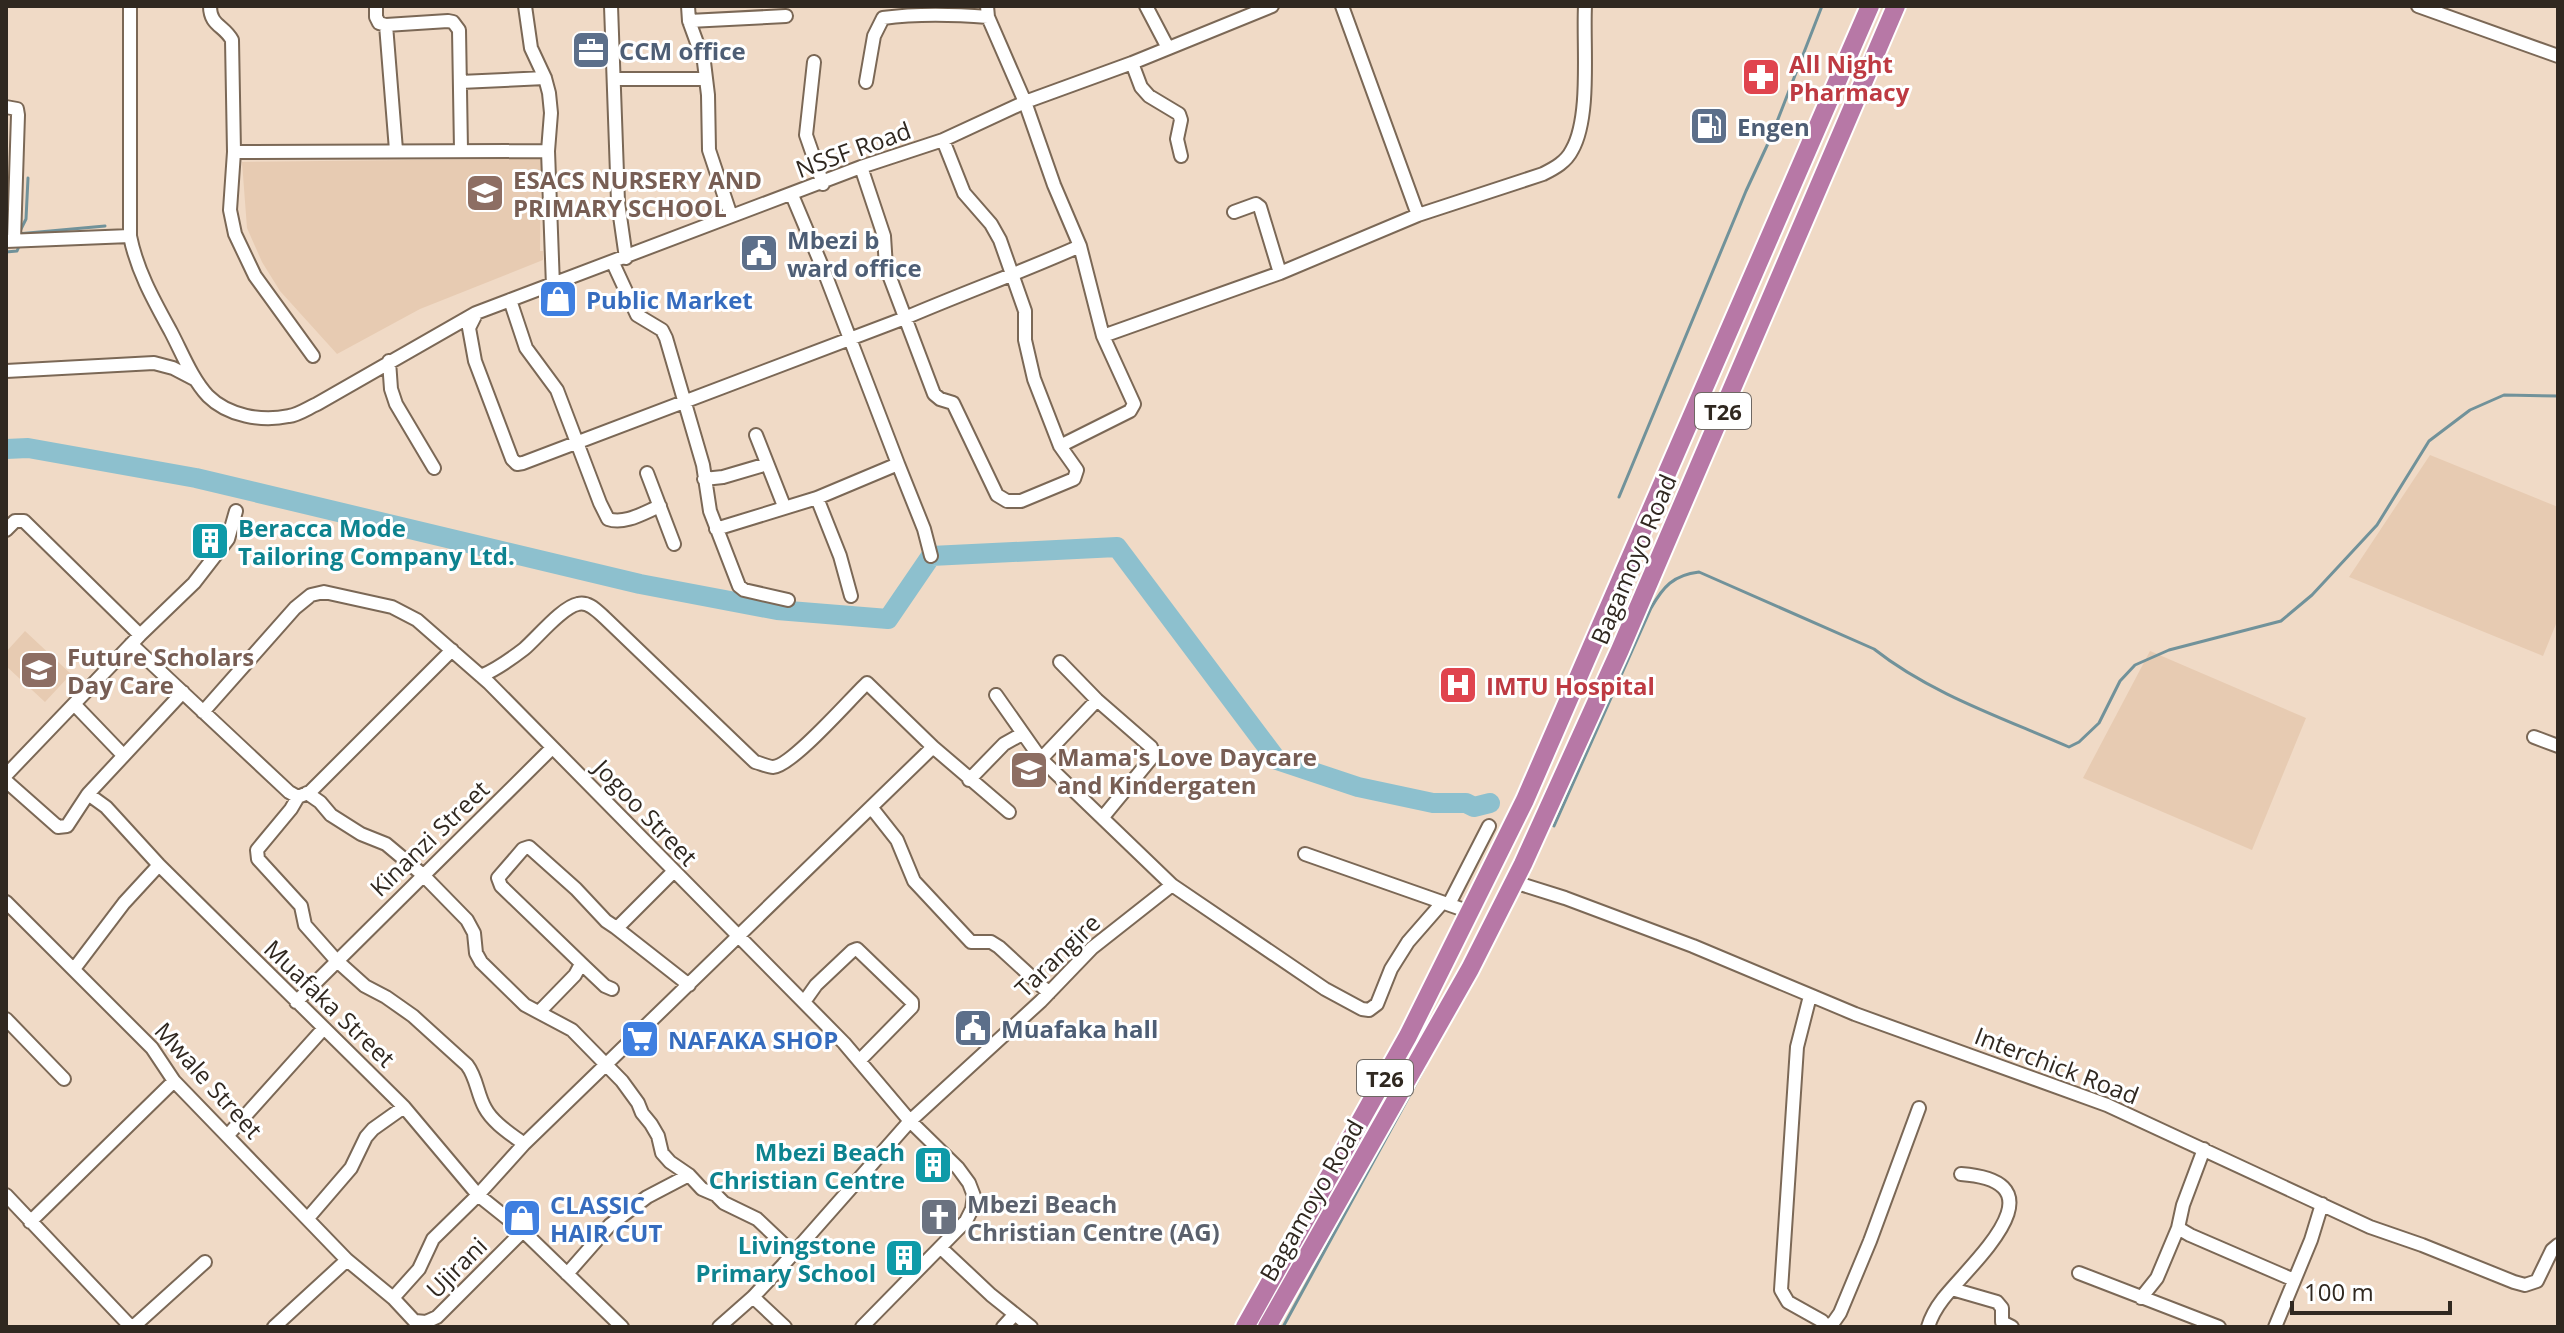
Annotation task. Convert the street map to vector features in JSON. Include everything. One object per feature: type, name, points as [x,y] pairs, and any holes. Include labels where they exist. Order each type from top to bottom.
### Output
[{"type":"highway","name":"Bagamoyo Road","points":[[1245,1327],[1400,1050],[1525,800],[1870,6]]},
{"type":"highway","name":"Bagamoyo Road","points":[[1267,1327],[1470,969],[1538,833],[1620,650],[1896,6]]},
{"type":"street","points":[[130,6],[130,236],[134,257],[150,294],[196,380]]},
{"type":"street","points":[[210,6],[212,20],[232,40],[234,152],[230,210],[235,234],[255,276],[313,356]]},
{"type":"street","points":[[376,6],[379,23],[453,22],[459,30],[461,150]]},
{"type":"street","points":[[525,6],[531,48],[545,78],[551,113],[548,151],[553,286]]},
{"type":"street","points":[[611,6],[620,260],[637,315],[662,330],[686,401],[716,529],[739,586],[744,590],[788,600]]},
{"type":"street","points":[[688,6],[689,21],[704,62],[709,150],[731,216]]},
{"type":"street","points":[[1146,6],[1168,48]]},
{"type":"street","name":"NSSF Road","points":[[196,380],[210,397],[228,410],[244,416],[292,416],[476,313],[823,184],[861,167],[943,140],[1025,102],[1132,63],[1272,6]]},
{"type":"street","points":[[1342,6],[1418,215]]},
{"type":"street","points":[[1103,336],[1280,273],[1418,215],[1543,174],[1561,164],[1571,153],[1580,133],[1585,6]]},
{"type":"street","points":[[2418,6],[2558,56]]},
{"type":"street","points":[[866,82],[874,36],[884,12],[947,14],[988,11],[1080,246],[1103,336],[1132,398],[1133,408],[1060,446]]},
{"type":"street","points":[[689,21],[786,16]]},
{"type":"street","points":[[386,25],[396,150]]},
{"type":"street","points":[[814,62],[806,135],[823,184]]},
{"type":"street","points":[[1132,63],[1141,87],[1149,96],[1179,114],[1181,120],[1177,139],[1181,156]]},
{"type":"street","points":[[460,82],[545,78]]},
{"type":"street","points":[[615,79],[706,79]]},
{"type":"street","points":[[6,107],[17,109],[18,115],[10,241],[130,236]]},
{"type":"street","points":[[861,167],[884,236],[886,267],[934,394],[953,403],[997,495],[1007,501],[1021,501],[1074,479],[1077,470],[1060,446],[1034,379],[1025,340],[1025,311],[1000,240],[991,224],[964,193],[943,140]]},
{"type":"street","points":[[234,152],[548,151]]},
{"type":"street","points":[[792,195],[924,529],[931,556]]},
{"type":"street","points":[[1234,212],[1256,204],[1260,207],[1280,273]]},
{"type":"street","points":[[476,313],[469,328],[473,353],[512,459],[517,464],[905,318],[1080,246]]},
{"type":"street","points":[[510,300],[526,348],[557,390],[608,519],[622,521],[660,506]]},
{"type":"street","points":[[389,361],[391,389],[396,404],[434,468]]},
{"type":"street","points":[[6,371],[154,363],[173,368],[196,380]]},
{"type":"street","points":[[756,435],[784,506]]},
{"type":"street","points":[[704,479],[723,477],[767,464]]},
{"type":"street","points":[[716,529],[817,498],[898,464]]},
{"type":"street","points":[[647,473],[674,544]]},
{"type":"street","points":[[817,498],[840,556],[851,596]]},
{"type":"street","points":[[183,692],[88,794],[67,826],[58,827],[6,776],[136,639],[194,583],[228,539],[236,511]]},
{"type":"street","points":[[6,530],[15,521],[24,521],[183,692],[289,792],[320,802],[331,815],[361,834],[386,844],[423,875],[467,920],[474,933],[476,953],[481,962],[525,1005],[572,1030],[607,1064],[638,1103],[658,1136],[662,1153],[702,1189],[757,1219],[793,1253]]},
{"type":"street","name":"Jogoo Street","points":[[203,712],[295,608],[311,595],[324,592],[404,612],[481,676],[804,1002],[969,1183],[974,1196],[966,1221],[862,1327]]},
{"type":"street","points":[[481,676],[523,649],[569,608],[587,604],[755,762],[774,767],[787,761],[813,740],[867,683],[969,780],[1009,812]]},
{"type":"street","points":[[452,650],[303,795],[256,855],[301,906],[305,925],[336,960],[365,986],[413,1016],[467,1065],[473,1073],[483,1106],[524,1144]]},
{"type":"street","points":[[1060,662],[1097,700],[1151,747],[1154,755],[1103,817]]},
{"type":"street","points":[[996,695],[1041,759],[1172,885],[1325,989],[1362,1009],[1369,1010],[1377,1004],[1399,956],[1445,904],[1489,826]]},
{"type":"street","points":[[1041,759],[1097,700]]},
{"type":"street","points":[[74,704],[123,755]]},
{"type":"street","points":[[969,780],[1004,744],[1022,734]]},
{"type":"street","points":[[2534,737],[2558,746]]},
{"type":"street","points":[[393,1298],[419,1269],[433,1239],[524,1144],[933,747]]},
{"type":"street","name":"Kinanzi Street","points":[[296,1002],[552,748]]},
{"type":"street","name":"Muafaka Street","points":[[88,794],[106,807],[159,865],[404,1107],[478,1195],[523,1231],[622,1327]]},
{"type":"street","points":[[871,807],[897,840],[914,881],[948,919],[971,942],[991,942],[999,947],[1049,993]]},
{"type":"street","points":[[612,989],[581,964],[498,881],[523,849],[532,849],[606,921],[689,985]]},
{"type":"street","points":[[1305,854],[1470,912]]},
{"type":"street","points":[[74,969],[124,903],[159,865]]},
{"type":"street","points":[[615,927],[674,871]]},
{"type":"street","name":"Interchick Road","points":[[1514,882],[1693,946],[1810,996],[2107,1105],[2380,1231],[2525,1285],[2537,1281],[2552,1250],[2558,1245]]},
{"type":"street","name":"Tarangire","points":[[719,1327],[753,1297],[910,1121],[973,1066],[1092,948],[1172,885]]},
{"type":"street","name":"Mwale Street","points":[[6,902],[152,1048],[174,1081],[347,1260],[393,1298],[417,1324]]},
{"type":"street","points":[[804,1002],[825,976],[857,949],[912,1002],[912,1007],[859,1061]]},
{"type":"street","points":[[540,1011],[575,975],[581,964]]},
{"type":"street","points":[[1810,996],[1797,1047],[1781,1290],[1788,1302],[1822,1321],[1825,1326],[1833,1323],[1840,1313],[1919,1108]]},
{"type":"street","points":[[6,1019],[64,1079]]},
{"type":"street","points":[[228,1135],[324,1028]]},
{"type":"street","points":[[30,1222],[174,1081]]},
{"type":"street","points":[[308,1218],[351,1168],[366,1137],[404,1107]]},
{"type":"street","points":[[2141,1298],[2157,1278],[2178,1228],[2183,1205],[2204,1149]]},
{"type":"street","points":[[1928,1327],[1937,1308],[2001,1231],[2009,1201],[2007,1192],[1993,1179],[1961,1174]]},
{"type":"street","points":[[567,1274],[610,1225],[647,1197],[689,1175]]},
{"type":"street","points":[[6,1195],[132,1327],[205,1262]]},
{"type":"street","points":[[2275,1327],[2311,1240],[2322,1204]]},
{"type":"street","points":[[2178,1228],[2294,1280]]},
{"type":"street","name":"Ujirani","points":[[417,1324],[437,1317],[523,1231]]},
{"type":"street","points":[[941,1248],[1031,1327]]},
{"type":"street","points":[[274,1327],[347,1260]]},
{"type":"street","points":[[2079,1273],[2219,1327]]},
{"type":"street","points":[[1952,1289],[1997,1302],[2002,1308],[2002,1322],[2012,1327]]},
{"type":"street","points":[[753,1297],[785,1327]]},
{"type":"street","points":[[1003,1327],[1014,1315]]},
{"type":"shaded area","points":[[541,157],[540,251],[543,251],[543,260],[420,309],[337,354],[280,291],[262,262],[247,228],[242,162]]},
{"type":"shaded area","points":[[2430,455],[2558,507],[2558,619],[2543,656],[2349,577]]},
{"type":"shaded area","name":"Future Scholars Day Care","points":[[25,631],[71,674],[45,702],[6,666],[6,652]]},
{"type":"shaded area","points":[[2150,651],[2306,718],[2252,850],[2083,778]]},
{"type":"waterway","points":[[1619,497],[1771,137],[1822,6]]},
{"type":"waterway","points":[[19,233],[26,219],[28,178]]},
{"type":"waterway","points":[[17,234],[105,226]]},
{"type":"waterway","points":[[6,252],[17,251],[20,244]]},
{"type":"waterway","points":[[1554,826],[1651,608],[1665,588],[1682,576],[1699,572],[1874,649],[1943,692],[2069,747],[2099,723],[2120,681],[2135,665],[2169,650],[2281,621],[2312,595],[2377,525],[2429,441],[2470,410],[2504,395],[2558,396]]},
{"type":"waterway","points":[[6,449],[28,448],[196,478],[640,584],[777,610],[888,619],[931,556],[1117,547],[1277,760],[1358,787],[1433,803],[1466,803],[1474,807],[1490,803]]},
{"type":"waterway","points":[[1283,1327],[1425,1067]]},
{"type":"place","name":"CCM office","points":[[591,50]]},
{"type":"place","name":"All Night Pharmacy","points":[[1761,77]]},
{"type":"place","name":"Engen","points":[[1709,126]]},
{"type":"place","name":"ESACS NURSERY AND PRIMARY SCHOOL","points":[[485,193]]},
{"type":"place","name":"Mbezi b ward office","points":[[759,253]]},
{"type":"place","name":"Public Market","points":[[558,299]]},
{"type":"place","name":"Beracca Mode Tailoring Company Ltd.","points":[[210,541]]},
{"type":"place","name":"Future Scholars Day Care","points":[[39,670]]},
{"type":"place","name":"IMTU Hospital","points":[[1458,685]]},
{"type":"place","name":"Mama's Love Daycare and Kindergaten","points":[[1029,770]]},
{"type":"place","name":"Muafaka hall","points":[[973,1028]]},
{"type":"place","name":"NAFAKA SHOP","points":[[640,1039]]},
{"type":"place","name":"Mbezi Beach Christian Centre","points":[[933,1165]]},
{"type":"place","name":"Mbezi Beach Christian Centre (AG)","points":[[939,1217]]},
{"type":"place","name":"CLASSIC HAIR CUT","points":[[522,1218]]},
{"type":"place","name":"Livingstone Primary School","points":[[904,1258]]}]
